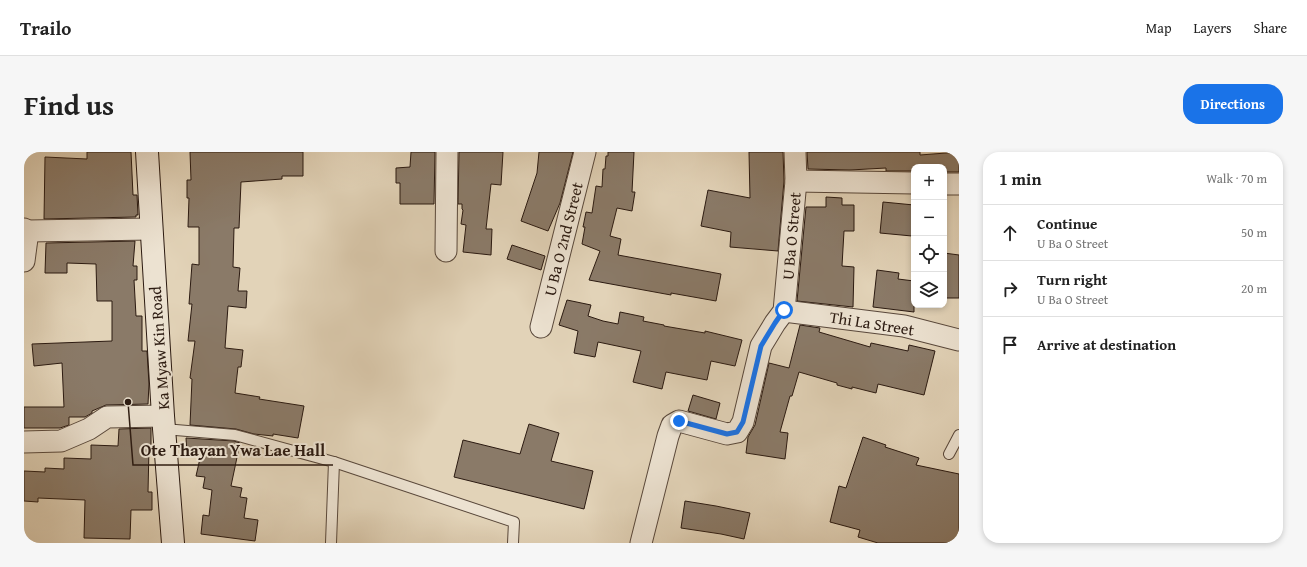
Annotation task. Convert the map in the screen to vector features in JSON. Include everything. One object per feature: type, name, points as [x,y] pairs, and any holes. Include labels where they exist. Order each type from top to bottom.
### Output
[{"type":"main road","name":"Ka Myaw Kin Road","points":[[147,152],[163,423],[173,543]]},
{"type":"street","points":[[446,252],[447,152]]},
{"type":"street","name":"U Ba O 2nd Street","points":[[541,327],[585,152]]},
{"type":"street","name":"U Ba O Street","points":[[641,543],[672,425],[679,421],[727,434],[737,432],[743,422],[761,346],[784,310],[796,181],[795,152]]},
{"type":"street","points":[[796,181],[911,183]]},
{"type":"street","points":[[947,184],[959,184]]},
{"type":"street","points":[[24,261],[25,228],[151,229]]},
{"type":"street","name":"Thi La Street","points":[[784,310],[904,326],[959,340]]},
{"type":"street","points":[[24,442],[61,441],[88,429],[107,417],[163,423]]},
{"type":"lane","points":[[163,423],[235,434],[334,462],[514,522],[513,543]]},
{"type":"lane","points":[[949,454],[959,435]]},
{"type":"lane","points":[[330,543],[334,462]]},
{"type":"building","points":[[87,152],[131,152],[133,195],[137,195],[138,215],[136,215],[136,217],[44,219],[45,157],[87,159]]},
{"type":"building","points":[[190,152],[303,152],[303,176],[282,176],[282,179],[241,182],[239,228],[234,228],[233,267],[240,268],[238,291],[247,291],[246,308],[228,306],[225,348],[243,350],[241,367],[238,367],[235,393],[260,397],[259,399],[304,406],[298,438],[273,434],[273,436],[254,434],[236,429],[190,425],[192,379],[190,378],[195,341],[188,341],[192,304],[189,304],[192,264],[199,265],[199,227],[188,227],[189,198],[187,198],[187,180],[191,180]]},
{"type":"building","points":[[411,152],[435,152],[434,204],[400,204],[400,183],[396,183],[396,168],[410,167]]},
{"type":"building","points":[[459,152],[503,152],[501,185],[491,184],[486,229],[492,229],[491,255],[463,252],[466,225],[461,224],[463,210],[462,204],[458,204]]},
{"type":"building","points":[[539,152],[573,152],[560,203],[548,231],[521,221],[537,173]]},
{"type":"building","points":[[608,152],[634,152],[632,192],[635,192],[632,211],[617,208],[610,236],[621,239],[618,255],[721,274],[716,301],[671,293],[671,295],[589,280],[600,251],[582,244],[585,227],[583,227],[586,212],[592,213],[596,186],[602,187],[603,169],[605,169],[606,156],[608,156]]},
{"type":"building","points":[[749,152],[783,152],[784,181],[778,251],[730,247],[731,232],[701,226],[708,190],[750,198]]},
{"type":"building","points":[[807,152],[920,152],[920,155],[959,152],[959,172],[947,172],[947,164],[911,164],[911,171],[886,171],[886,168],[850,170],[808,169]]},
{"type":"building","points":[[826,197],[842,198],[842,205],[854,205],[854,231],[844,231],[842,266],[854,267],[853,307],[797,301],[806,207],[826,207]]},
{"type":"building","points":[[883,202],[911,205],[911,236],[880,233]]},
{"type":"building","points":[[135,241],[133,266],[137,266],[137,280],[134,280],[136,316],[142,316],[142,351],[147,351],[149,384],[148,404],[106,405],[92,411],[92,413],[85,417],[69,417],[69,425],[60,428],[24,428],[24,407],[64,407],[62,363],[34,366],[32,344],[112,341],[112,301],[97,301],[96,264],[67,263],[67,273],[45,273],[46,243]]},
{"type":"building","points":[[512,245],[545,256],[541,270],[507,259]]},
{"type":"building","points":[[947,253],[959,255],[959,298],[947,298]]},
{"type":"building","points":[[877,270],[899,273],[898,279],[911,281],[911,308],[914,308],[914,312],[873,307]]},
{"type":"building","points":[[567,300],[591,305],[588,316],[603,321],[618,324],[620,312],[644,317],[643,321],[664,326],[705,333],[705,331],[742,340],[735,366],[711,361],[707,380],[666,372],[662,389],[633,382],[641,351],[598,342],[595,357],[574,353],[578,331],[559,325]]},
{"type":"building","points":[[800,325],[820,328],[819,332],[870,347],[871,343],[908,351],[909,345],[935,351],[924,395],[878,384],[876,393],[852,387],[852,389],[799,372],[792,396],[790,396],[780,432],[788,433],[785,459],[746,453],[748,437],[755,425],[769,363],[789,368]]},
{"type":"building","points":[[693,395],[720,403],[716,419],[688,411]]},
{"type":"building","points":[[529,424],[559,433],[551,461],[593,471],[584,509],[454,477],[463,440],[520,454]]},
{"type":"building","points":[[151,428],[148,492],[152,492],[152,510],[131,510],[130,539],[84,538],[85,500],[38,498],[38,502],[24,501],[24,471],[45,472],[45,468],[64,469],[64,458],[91,459],[91,445],[118,446],[119,429]]},
{"type":"building","points":[[863,437],[886,445],[885,447],[919,458],[916,465],[959,474],[959,543],[878,543],[858,537],[860,530],[830,522],[839,486],[846,488]]},
{"type":"building","points":[[186,438],[234,441],[240,443],[231,486],[242,488],[240,497],[247,498],[244,518],[258,520],[255,541],[201,534],[203,515],[209,516],[212,490],[203,488],[205,477],[196,476],[201,454],[187,454]]},
{"type":"building","points":[[685,501],[750,513],[744,539],[681,528]]},
{"type":"place","name":"Ote Thayan Ywa Lae Hall","points":[[128,402]]},
{"type":"route","points":[[679,421],[727,434],[737,432],[743,422],[761,346],[784,310]]}]
